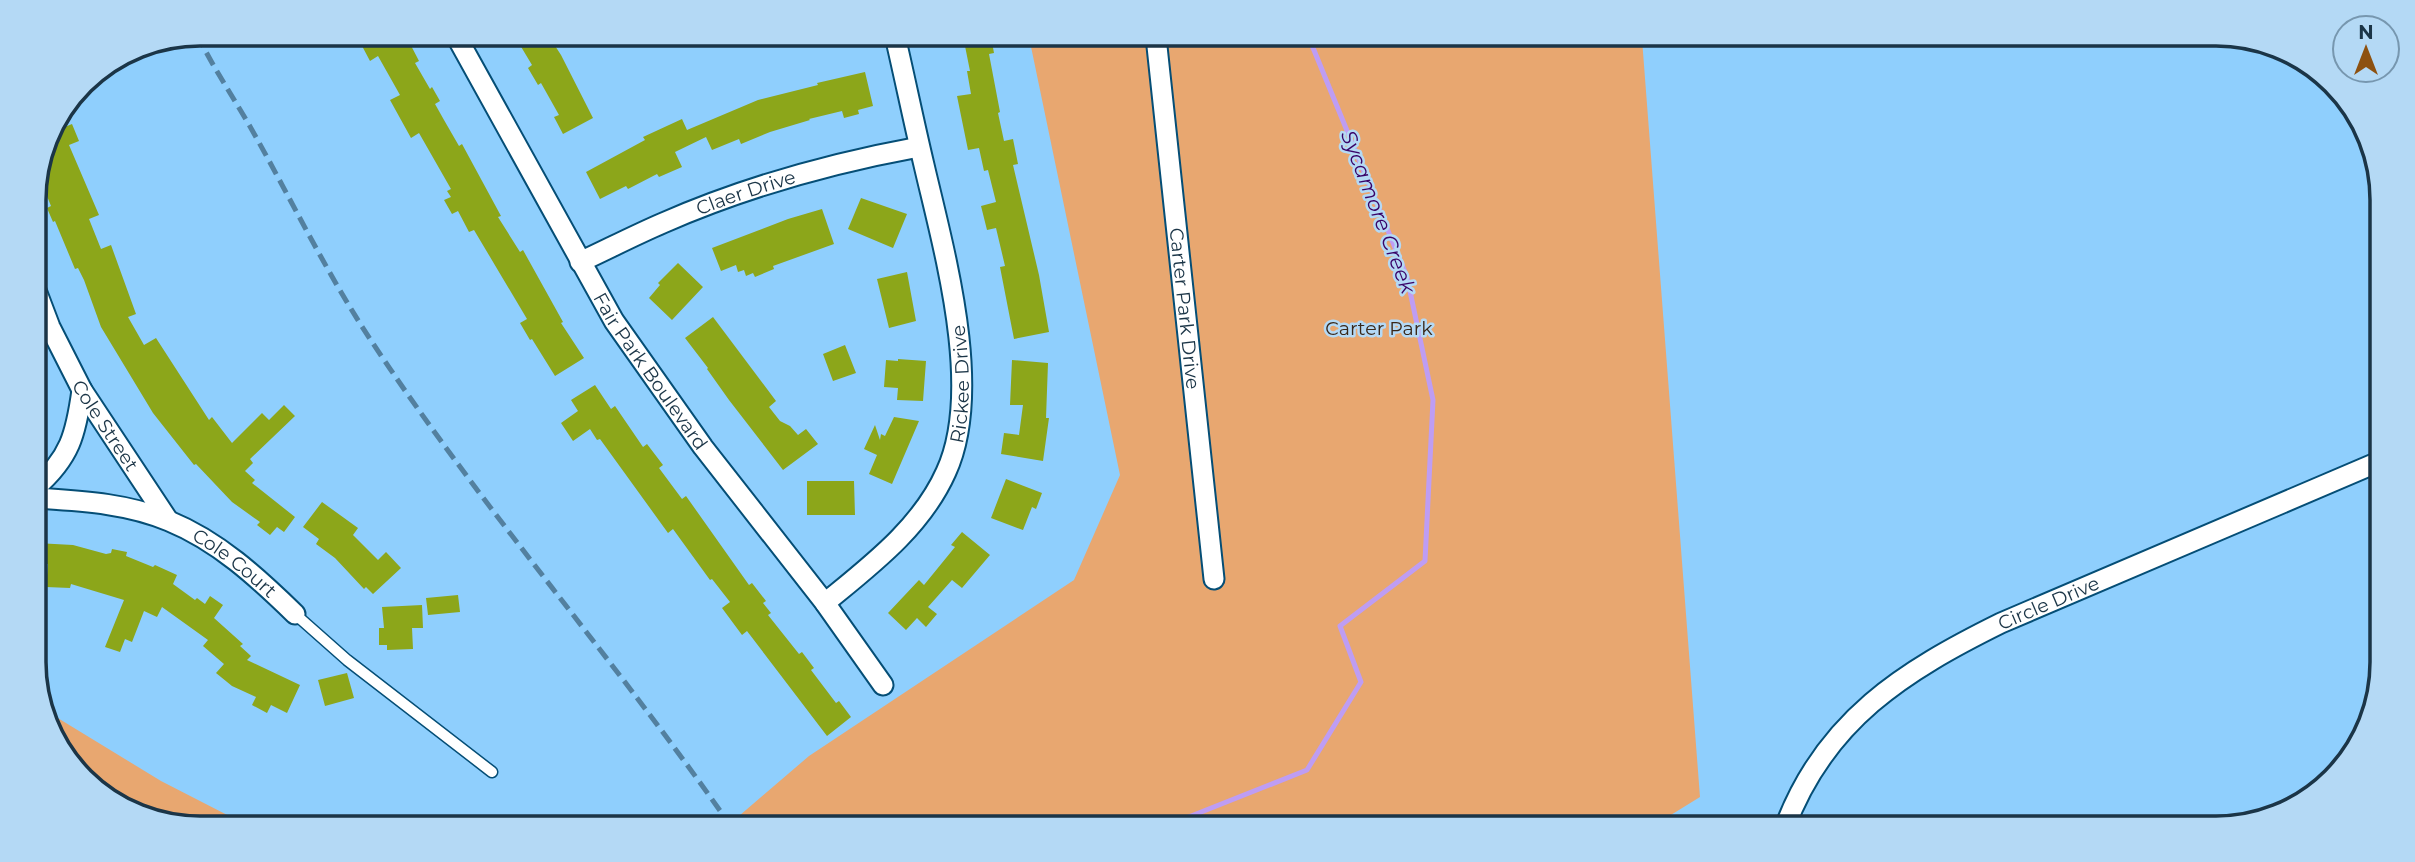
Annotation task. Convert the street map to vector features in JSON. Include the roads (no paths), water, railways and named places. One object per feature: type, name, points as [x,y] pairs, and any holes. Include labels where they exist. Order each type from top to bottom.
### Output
[{"type":"street","name":"Fair Park Boulevard","points":[[462,46],[614,321],[703,447],[825,603],[883,685]]},
{"type":"street","name":"Rickee Drive","points":[[825,603],[884,554],[931,500],[947,471],[957,436],[961,392],[958,329],[938,224],[897,46]]},
{"type":"street","name":"Carter Park Drive","points":[[1157,46],[1214,579]]},
{"type":"street","name":"Claer Drive","points":[[580,262],[663,222],[752,189],[858,159],[919,147]]},
{"type":"street","name":"Cole Street","points":[[46,316],[82,390],[167,520]]},
{"type":"street","points":[[46,479],[66,456],[78,424],[82,390]]},
{"type":"street","name":"Circle Drive","points":[[1791,816],[1807,778],[1832,742],[1864,708],[1910,672],[2001,622],[2370,466]]},
{"type":"street","points":[[46,499],[103,503],[167,520]]},
{"type":"street","name":"Cole Court","points":[[167,520],[237,562],[295,614]]},
{"type":"lane","points":[[295,614],[347,660],[492,772]]},
{"type":"waterway","name":"Sycamore Creek","points":[[1191,816],[1307,770],[1361,682],[1340,626],[1425,561],[1433,400],[1407,277],[1312,46]]},
{"type":"railway","points":[[203,46],[325,264],[372,342],[458,464],[724,816]]},
{"type":"park label","name":"Carter Park","points":[[1379,328]]}]
